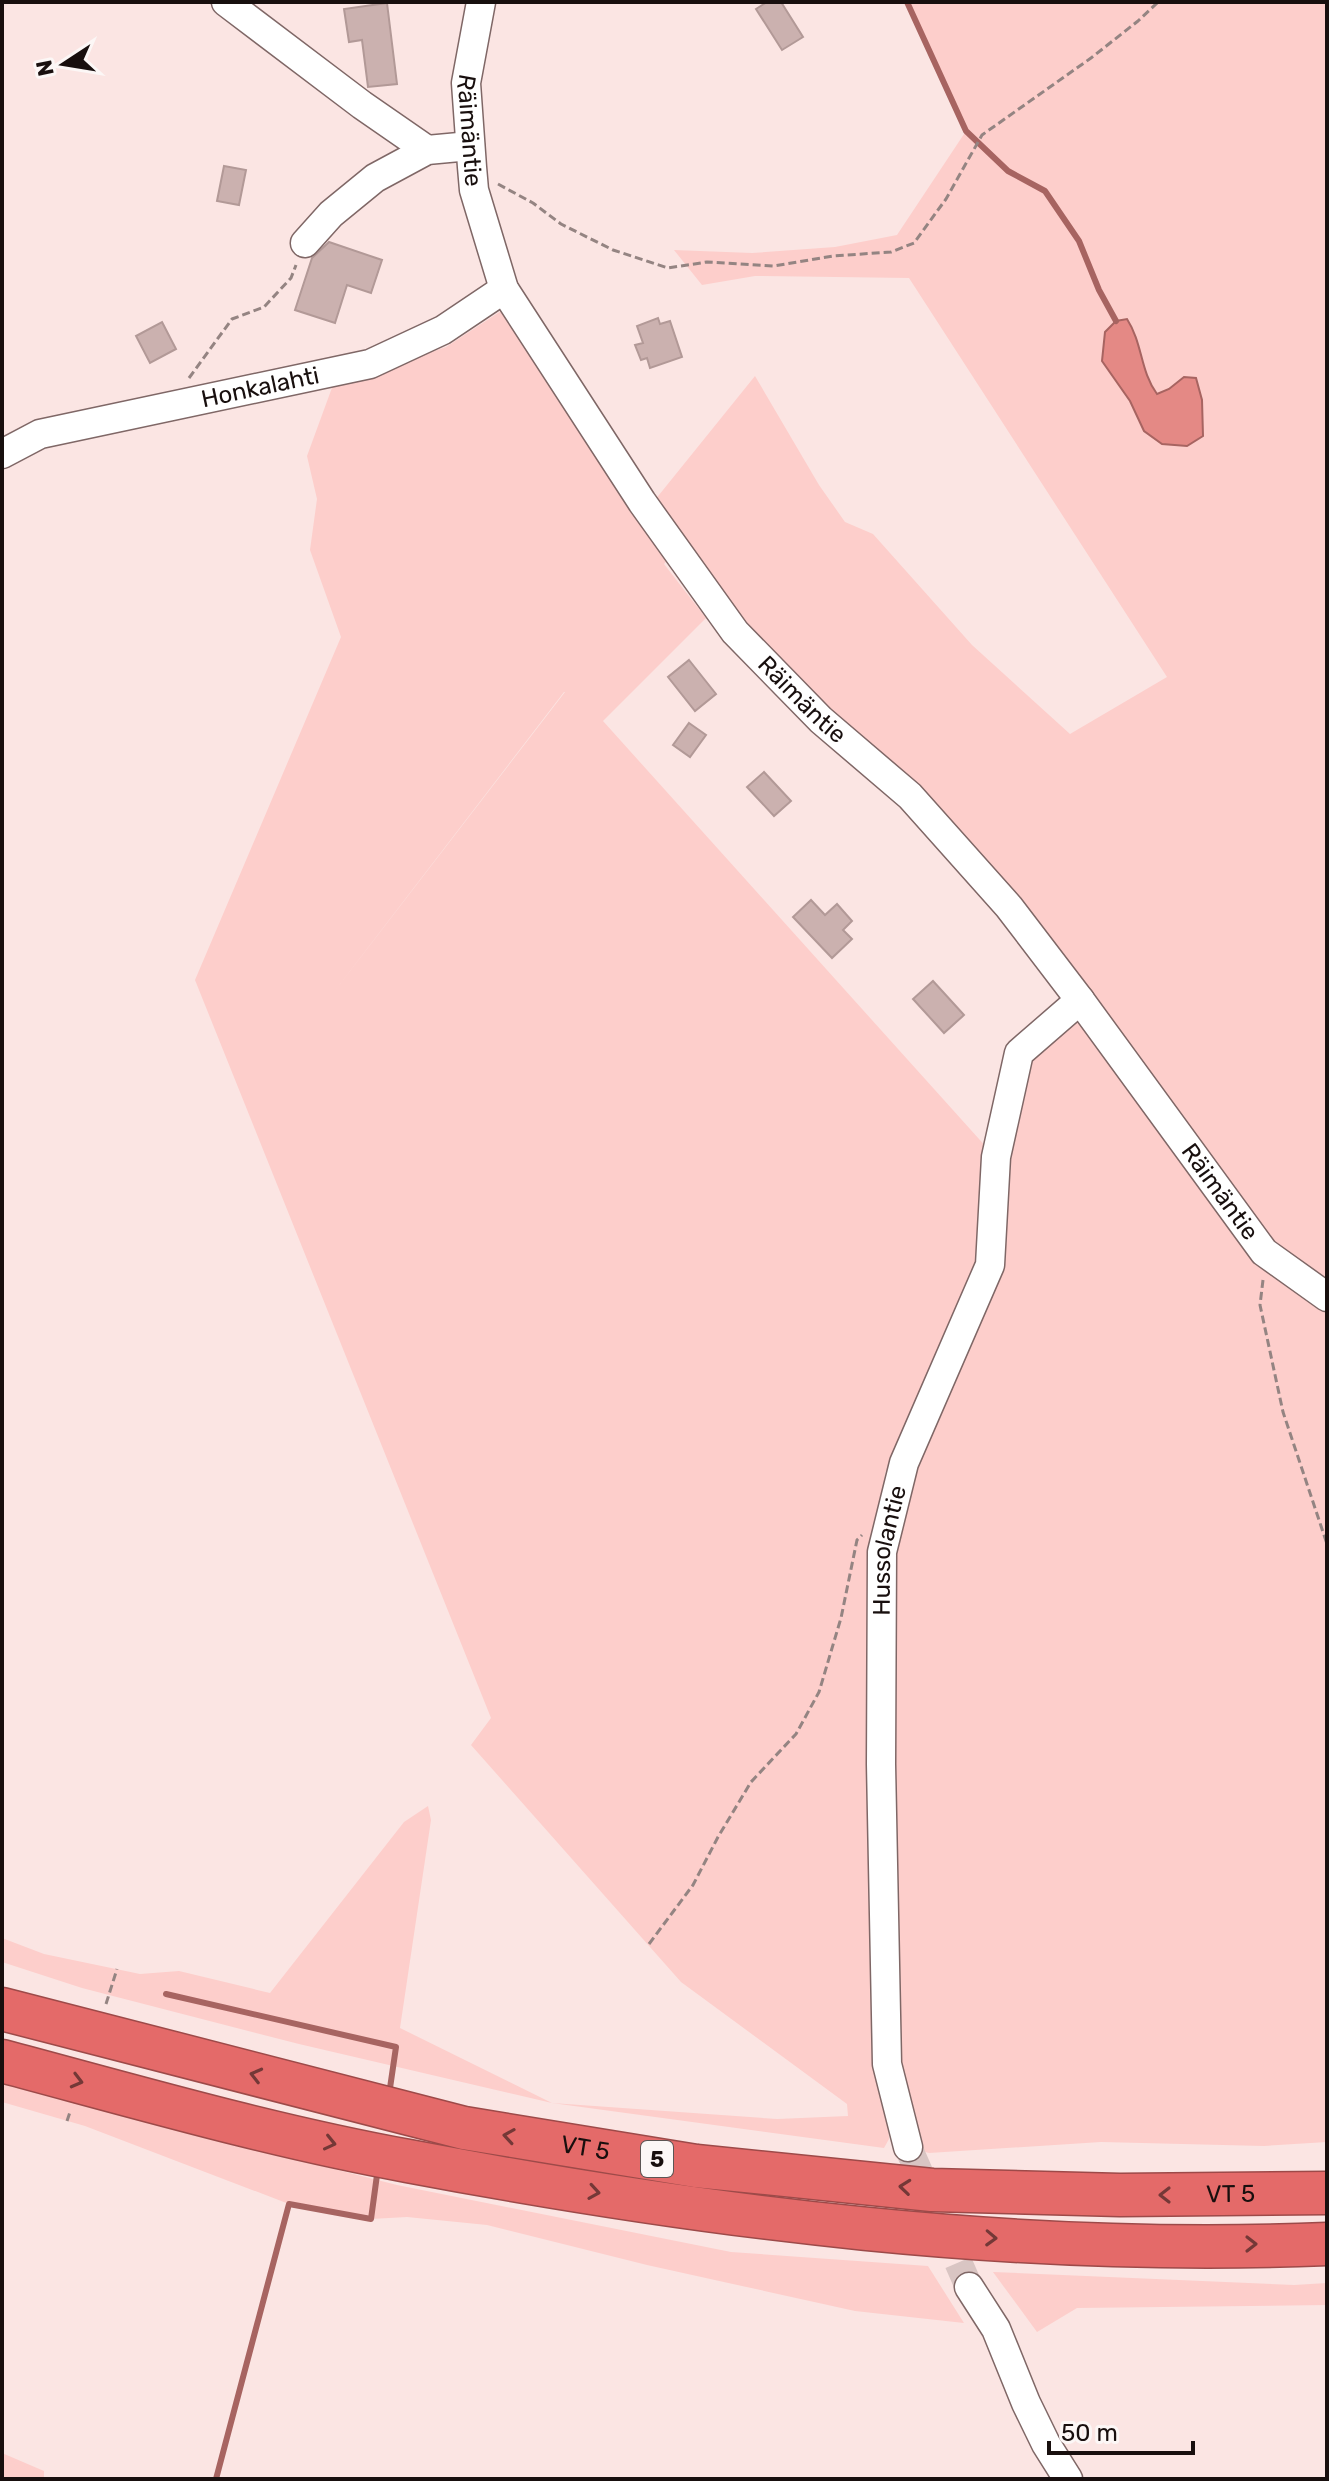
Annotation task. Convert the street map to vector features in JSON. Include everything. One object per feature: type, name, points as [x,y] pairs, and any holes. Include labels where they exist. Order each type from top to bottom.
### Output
[{"type":"highway","name":"VT 5","points":[[2,2009],[464,2128],[696,2166],[932,2190],[1120,2195],[1327,2193]]},
{"type":"highway","name":"VT 5","points":[[2,2061],[219,2118],[406,2161],[710,2211],[931,2236],[1141,2245],[1327,2244]]},
{"type":"street","points":[[226,2],[427,150]]},
{"type":"street","name":"Räimäntie","points":[[481,2],[466,83],[470,146],[474,190],[504,289],[642,502],[735,632],[821,720],[910,796],[1009,907],[1264,1252],[1327,1297]]},
{"type":"street","points":[[305,243],[331,214],[375,178],[427,150],[470,146]]},
{"type":"street","name":"Honkalahti","points":[[2,454],[40,434],[370,364],[443,330],[504,289]]},
{"type":"street","name":"Hussolantie","points":[[908,2147],[887,2064],[881,1764],[882,1552],[904,1463],[990,1265],[996,1157],[1019,1053],[1080,1000]]},
{"type":"street","points":[[969,2287],[996,2329],[1039,2429],[1068,2479]]},
{"type":"path","points":[[474,190],[499,184],[533,203],[561,224],[600,244],[668,268],[707,262],[774,266],[833,256],[891,252],[914,243],[946,199],[982,135],[1091,58],[1158,2]]},
{"type":"path","points":[[168,407],[232,319],[264,307],[291,278],[305,243]]},
{"type":"path","points":[[1274,1260],[1264,1273],[1260,1305],[1283,1412],[1327,1544]]},
{"type":"path","points":[[649,1944],[693,1885],[751,1782],[796,1734],[819,1692],[841,1618],[857,1540],[892,1510]]},
{"type":"path","points":[[102,2014],[117,1969]]},
{"type":"shaded area","points":[[907,2],[1327,2],[1327,2142],[1264,2146],[1101,2142],[929,2153],[908,2147],[887,2064],[882,1552],[990,1265],[1019,1053],[1080,1000],[676,549],[664,564],[706,618],[603,721],[988,1149],[981,1261],[885,1473],[875,1552],[876,1931],[889,2139],[884,2148],[552,2103],[777,2119],[848,2116],[847,2104],[681,1982],[471,1745],[491,1718],[195,980],[341,637],[310,550],[317,499],[307,456],[333,385],[446,347],[501,311],[638,521],[755,376],[819,485],[845,522],[873,534],[972,645],[1070,734],[1167,677],[909,278],[755,276],[702,285],[674,250],[752,253],[835,247],[897,235],[966,131]],"holes":[[[1102,361],[1144,366],[1157,394],[1184,377],[1187,446],[1164,443],[1150,436],[1125,392]],[[564,692],[565,692],[330,997]]]},
{"type":"shaded area","points":[[1127,319],[1147,376],[1157,394],[1184,377],[1196,378],[1202,400],[1203,436],[1187,446],[1162,444],[1144,431],[1130,401],[1102,361],[1105,332],[1116,321]]},
{"type":"shaded area","points":[[428,1806],[431,1820],[400,2028],[552,2103],[299,2044],[82,1988],[2,1962],[2,1938],[44,1954],[140,1974],[179,1971],[270,1993],[404,1822]]},
{"type":"shaded area","points":[[2,2080],[101,2110],[397,2185],[731,2252],[928,2266],[964,2323],[855,2311],[647,2265],[487,2225],[407,2217],[371,2219],[289,2204],[85,2126],[2,2102]]},
{"type":"shaded area","points":[[993,2272],[1294,2285],[1327,2283],[1327,2305],[1077,2308],[1037,2332]]},
{"type":"shaded area","points":[[2,2453],[44,2471],[44,2479],[2,2479]]},
{"type":"building","points":[[767,2],[781,2],[803,37],[782,50],[756,9]]},
{"type":"building","points":[[387,3],[397,84],[368,87],[362,40],[349,42],[344,9]]},
{"type":"building","points":[[224,166],[246,170],[239,205],[217,201]]},
{"type":"building","points":[[329,242],[382,260],[371,293],[347,285],[335,323],[295,310],[312,258]]},
{"type":"building","points":[[658,318],[660,324],[670,321],[682,357],[650,368],[647,358],[641,360],[635,345],[643,343],[637,326]]},
{"type":"building","points":[[162,322],[176,349],[150,363],[136,336]]},
{"type":"building","points":[[689,660],[716,694],[695,711],[668,677]]},
{"type":"building","points":[[689,723],[706,735],[690,757],[673,745]]},
{"type":"building","points":[[764,772],[791,801],[774,816],[747,787]]},
{"type":"building","points":[[811,900],[825,915],[837,904],[852,921],[843,930],[852,939],[832,958],[793,917]]},
{"type":"building","points":[[933,981],[964,1015],[944,1033],[913,999]]},
{"type":"waterway","points":[[907,2],[966,131],[1008,171],[1045,191],[1079,241],[1099,290],[1116,321]]},
{"type":"waterway","points":[[166,1994],[396,2047],[390,2088]]},
{"type":"waterway","points":[[216,2479],[289,2204],[371,2219],[377,2175]]},
{"type":"tunnel","points":[[908,2147],[969,2287]]}]
